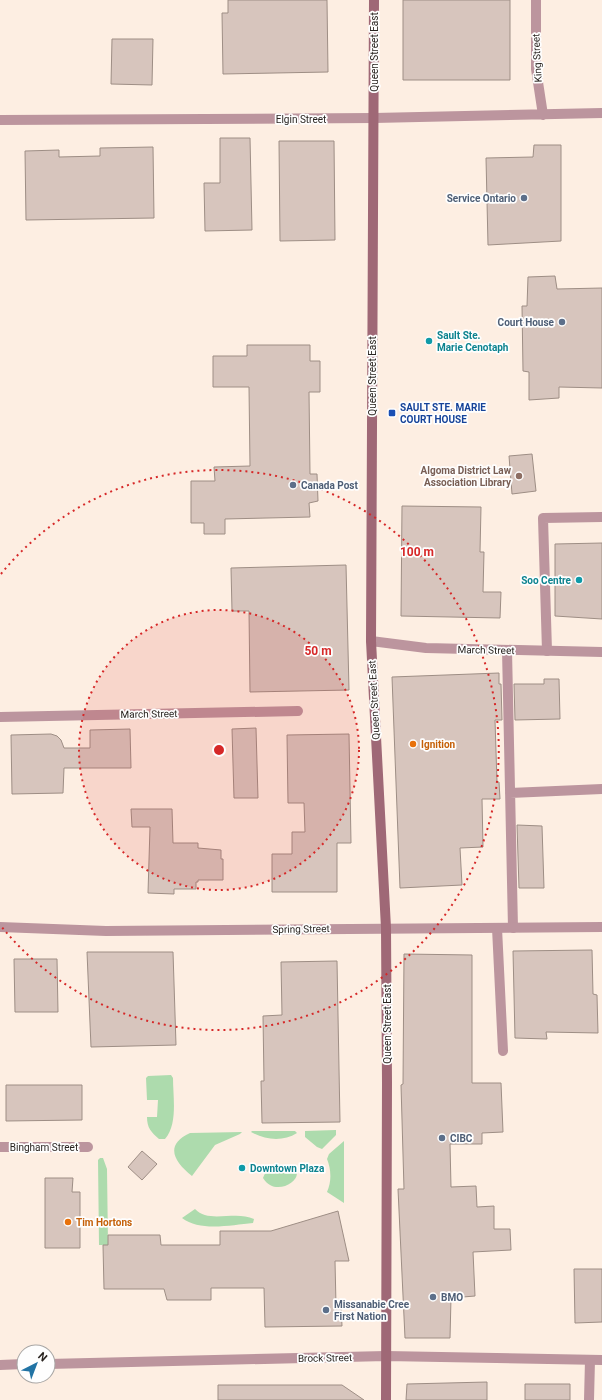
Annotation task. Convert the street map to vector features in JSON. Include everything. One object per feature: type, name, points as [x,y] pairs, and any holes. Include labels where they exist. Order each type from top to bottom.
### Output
[{"type":"main road","name":"Queen Street East","points":[[374,0],[370,641],[386,928],[386,1400]]},
{"type":"street","name":"King Street","points":[[536,0],[536,70],[543,115]]},
{"type":"street","name":"Elgin Street","points":[[0,120],[374,118],[602,113]]},
{"type":"street","points":[[547,651],[543,518],[602,517]]},
{"type":"street","name":"March Street","points":[[370,641],[426,648],[602,652]]},
{"type":"street","points":[[507,650],[513,928]]},
{"type":"street","name":"March Street","points":[[0,717],[298,711]]},
{"type":"street","points":[[510,793],[602,789]]},
{"type":"street","name":"Spring Street","points":[[0,927],[106,931],[602,927]]},
{"type":"street","points":[[497,928],[503,1051]]},
{"type":"street","name":"Bingham Street","points":[[0,1146],[88,1147]]},
{"type":"street","name":"Brock Street","points":[[56,1364],[386,1356],[602,1360]]},
{"type":"street","points":[[589,1400],[590,1360]]},
{"type":"street","points":[[0,1365],[16,1364]]},
{"type":"green space","points":[[171,1075],[173,1078],[174,1102],[172,1126],[165,1139],[159,1139],[152,1132],[148,1124],[147,1117],[157,1117],[158,1100],[147,1100],[146,1078],[148,1076]]},
{"type":"green space","points":[[336,1130],[336,1135],[322,1149],[317,1147],[305,1137],[305,1131]]},
{"type":"green space","points":[[295,1131],[297,1133],[286,1138],[274,1139],[256,1135],[251,1132]]},
{"type":"green space","points":[[242,1132],[215,1145],[192,1176],[180,1165],[174,1154],[174,1148],[177,1143],[190,1133]]},
{"type":"green space","points":[[344,1141],[344,1203],[327,1192],[330,1184],[330,1175],[327,1159],[329,1154]]},
{"type":"green space","points":[[103,1158],[107,1169],[108,1245],[99,1245],[98,1160]]},
{"type":"green space","points":[[284,1166],[293,1168],[297,1173],[296,1178],[285,1186],[277,1187],[270,1185],[263,1178],[269,1170]]},
{"type":"green space","points":[[195,1209],[207,1216],[239,1216],[254,1219],[253,1223],[226,1226],[207,1226],[198,1225],[182,1218]]},
{"type":"building","points":[[228,0],[327,0],[328,72],[223,74],[222,13],[228,13]]},
{"type":"building","points":[[403,0],[510,0],[510,80],[403,80]]},
{"type":"building","points":[[112,39],[153,39],[152,85],[111,84]]},
{"type":"building","points":[[220,138],[250,138],[252,230],[205,231],[204,183],[220,183]]},
{"type":"building","points":[[279,141],[334,141],[335,240],[280,241]]},
{"type":"building","name":"Service Ontario","points":[[534,145],[561,145],[561,241],[488,245],[486,158],[533,157]]},
{"type":"building","points":[[153,147],[154,218],[26,220],[25,151],[59,150],[59,157],[100,156],[100,148]]},
{"type":"building","name":"Court House","points":[[555,276],[557,289],[602,288],[602,388],[559,387],[559,398],[529,400],[529,372],[523,371],[522,306],[527,306],[528,277]]},
{"type":"building","points":[[247,345],[310,345],[310,361],[320,361],[320,392],[309,392],[310,474],[317,474],[318,501],[309,503],[310,517],[225,519],[225,534],[204,534],[204,523],[191,523],[191,481],[215,481],[214,467],[250,466],[249,387],[213,387],[213,356],[247,356]]},
{"type":"building","name":"Algoma District Law Association Library","points":[[532,454],[536,491],[512,494],[509,456]]},
{"type":"building","points":[[402,506],[481,507],[480,552],[484,552],[483,592],[501,592],[500,618],[401,616]]},
{"type":"building","name":"Soo Centre","points":[[602,543],[602,619],[555,616],[555,544]]},
{"type":"building","points":[[346,565],[349,690],[250,692],[249,611],[232,611],[231,568]]},
{"type":"building","points":[[499,673],[499,684],[501,684],[502,720],[495,720],[497,782],[499,782],[500,799],[482,799],[483,847],[460,848],[462,885],[400,888],[392,677]]},
{"type":"building","points":[[544,679],[559,679],[560,719],[515,720],[514,684],[544,684]]},
{"type":"building","points":[[256,728],[258,798],[234,798],[232,729]]},
{"type":"building","points":[[130,729],[131,768],[64,768],[63,793],[12,794],[11,735],[51,734],[57,736],[61,740],[64,748],[90,748],[90,730]]},
{"type":"building","points":[[349,734],[351,843],[337,843],[337,892],[272,892],[272,854],[292,854],[292,832],[305,832],[304,803],[288,803],[287,735]]},
{"type":"building","points":[[131,809],[172,809],[173,843],[198,843],[198,848],[221,850],[221,859],[223,859],[223,880],[198,880],[198,882],[196,882],[196,889],[174,889],[174,894],[148,893],[150,827],[132,827]]},
{"type":"building","points":[[517,825],[542,826],[544,888],[519,888]]},
{"type":"building","points":[[592,950],[593,994],[597,995],[598,1033],[546,1032],[547,1039],[515,1038],[513,951]]},
{"type":"building","points":[[87,952],[173,952],[176,1045],[91,1047]]},
{"type":"building","points":[[404,954],[472,955],[472,1083],[501,1083],[503,1132],[482,1133],[482,1144],[450,1144],[451,1187],[476,1186],[477,1207],[494,1206],[494,1229],[510,1229],[511,1250],[473,1252],[475,1296],[451,1298],[450,1338],[405,1338],[398,1189],[404,1189],[401,1085],[403,1084]]},
{"type":"building","points":[[14,959],[57,959],[58,1012],[15,1012]]},
{"type":"building","points":[[337,961],[340,1122],[262,1123],[261,1081],[264,1081],[263,1016],[282,1015],[281,962]]},
{"type":"building","points":[[6,1085],[82,1085],[82,1120],[6,1121]]},
{"type":"building","points":[[142,1151],[157,1164],[142,1180],[128,1167]]},
{"type":"building","points":[[45,1178],[73,1178],[72,1192],[80,1192],[80,1248],[45,1248]]},
{"type":"building","points":[[338,1211],[349,1261],[335,1261],[336,1305],[341,1305],[342,1326],[265,1327],[264,1288],[211,1288],[211,1300],[167,1300],[164,1289],[104,1289],[103,1245],[108,1245],[108,1235],[160,1235],[161,1245],[220,1245],[220,1231],[271,1231]]},
{"type":"building","points":[[574,1269],[602,1269],[602,1322],[575,1323]]},
{"type":"building","points":[[487,1382],[487,1400],[406,1400],[407,1384]]},
{"type":"building","points":[[525,1384],[570,1384],[570,1400],[525,1400]]},
{"type":"building","points":[[218,1385],[342,1385],[364,1400],[218,1400]]},
{"type":"place","name":"Service Ontario","points":[[524,198]]},
{"type":"place","name":"Court House","points":[[562,322]]},
{"type":"place","name":"Sault Ste. Marie Cenotaph","points":[[429,341]]},
{"type":"place","name":"SAULT STE. MARIE COURT HOUSE","points":[[392,413]]},
{"type":"place","name":"Algoma District Law Association Library","points":[[519,476]]},
{"type":"place","name":"Canada Post","points":[[293,485]]},
{"type":"place","name":"Soo Centre","points":[[579,580]]},
{"type":"place","name":"Ignition","points":[[413,744]]},
{"type":"place","name":"CIBC","points":[[442,1138]]},
{"type":"place","name":"Downtown Plaza","points":[[242,1168]]},
{"type":"place","name":"Tim Hortons","points":[[68,1222]]},
{"type":"place","name":"BMO","points":[[433,1297]]},
{"type":"place","name":"Missanabie Cree First Nation","points":[[326,1310]]}]
